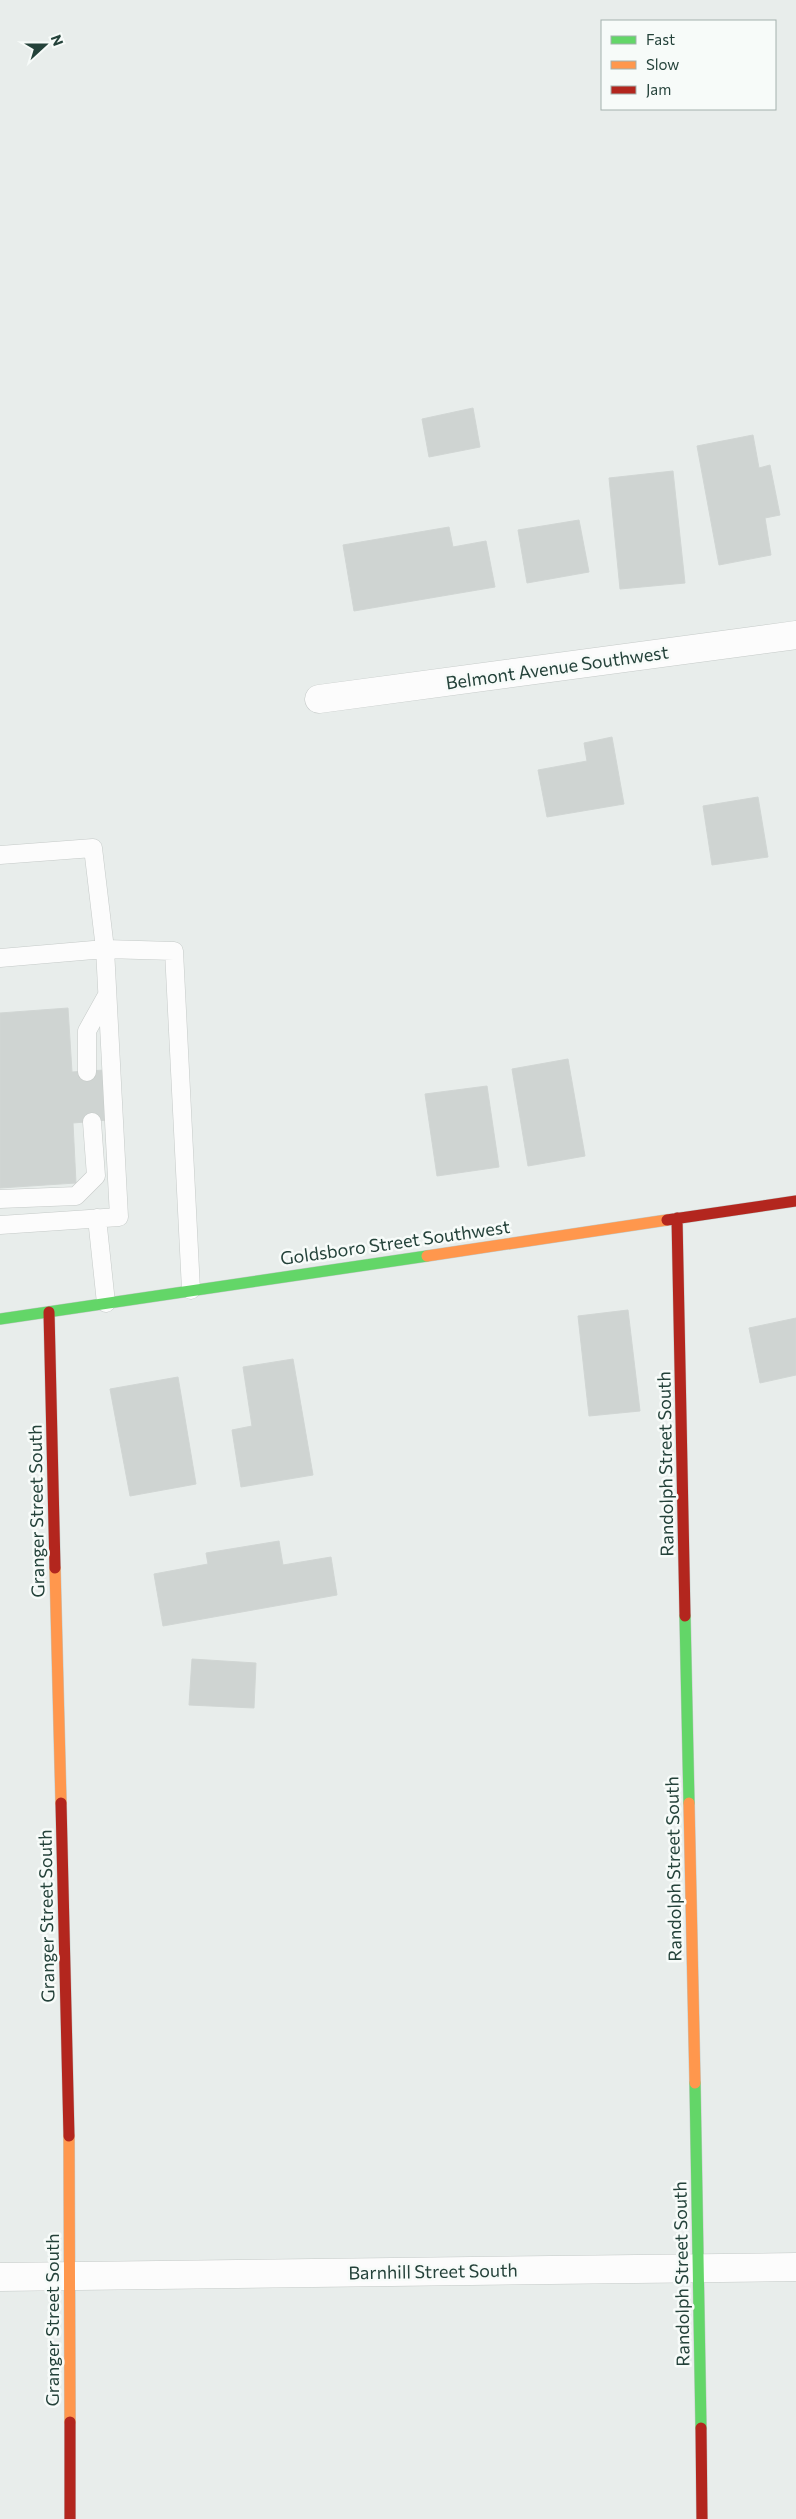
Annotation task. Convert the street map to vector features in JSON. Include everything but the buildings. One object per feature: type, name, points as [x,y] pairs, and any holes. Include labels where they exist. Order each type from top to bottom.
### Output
[{"type":"street","name":"Belmont Avenue Southwest","points":[[318,699],[796,635]]},
{"type":"street","name":"Goldsboro Street Southwest","points":[[0,1319],[796,1201]]},
{"type":"street","name":"Randolph Street South","points":[[677,1218],[699,2267],[702,2519]]},
{"type":"street","name":"Granger Street South","points":[[48,1312],[69,2134],[70,2519]]},
{"type":"street","name":"Barnhill Street South","points":[[0,2277],[796,2267]]},
{"type":"lane","points":[[0,855],[93,848],[105,950],[119,1217],[0,1225]]},
{"type":"lane","points":[[0,958],[105,950],[174,951],[191,1290]]},
{"type":"lane","points":[[87,1072],[87,1031],[107,994]]},
{"type":"lane","points":[[0,1199],[76,1196],[96,1176],[92,1122]]},
{"type":"lane","points":[[97,1218],[106,1303]]},
{"type":"traffic: fast","points":[[0,1319],[427,1256]]},
{"type":"traffic: fast","points":[[685,1616],[689,1803]]},
{"type":"traffic: fast","points":[[695,2083],[701,2428]]},
{"type":"traffic: slow","points":[[427,1256],[667,1220]]},
{"type":"traffic: slow","points":[[55,1568],[61,1803]]},
{"type":"traffic: slow","points":[[689,1803],[695,2083]]},
{"type":"traffic: slow","points":[[69,2136],[70,2422]]},
{"type":"traffic: jam","points":[[667,1220],[796,1201]]},
{"type":"traffic: jam","points":[[677,1218],[685,1616]]},
{"type":"traffic: jam","points":[[49,1312],[55,1568]]},
{"type":"traffic: jam","points":[[61,1803],[69,2136]]},
{"type":"traffic: jam","points":[[70,2422],[70,2519]]},
{"type":"traffic: jam","points":[[701,2428],[702,2519]]}]
